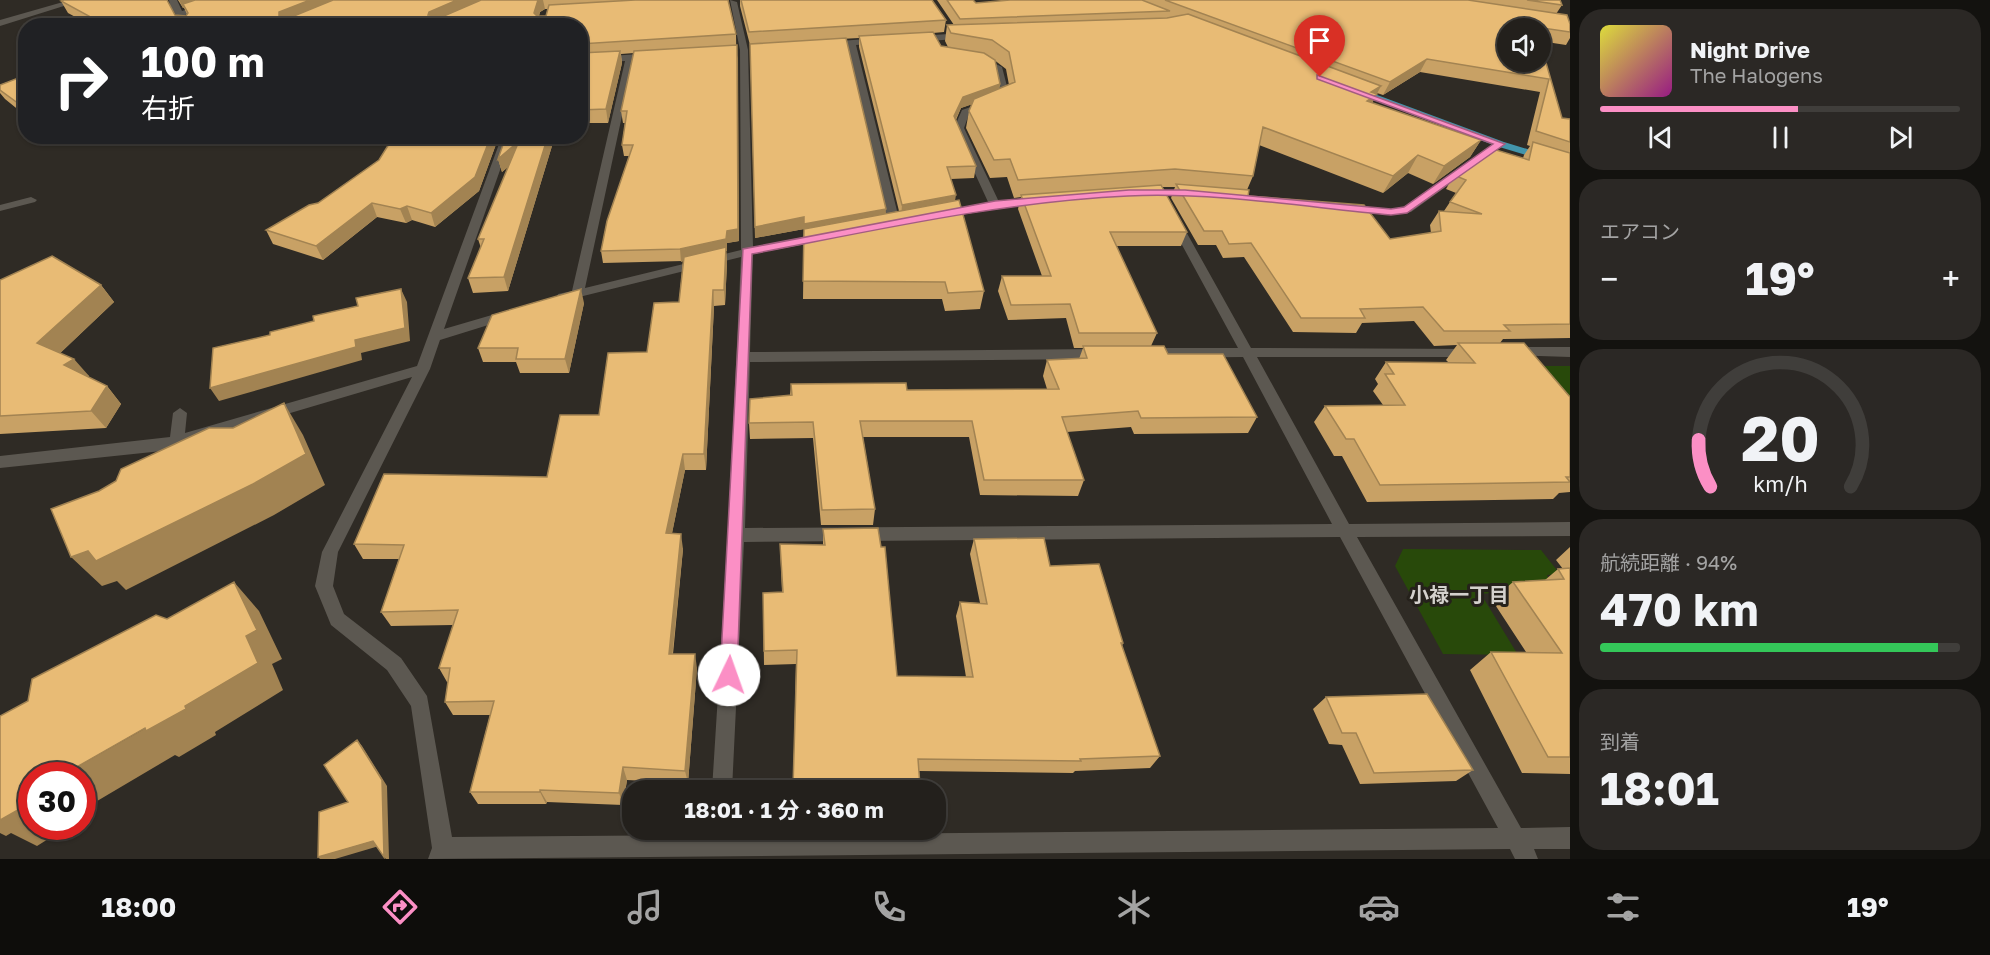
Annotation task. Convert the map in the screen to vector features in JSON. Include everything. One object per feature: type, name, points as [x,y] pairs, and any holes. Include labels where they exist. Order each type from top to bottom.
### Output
[{"type":"main road","points":[[1343,86],[1500,144],[1570,165]]},
{"type":"street","points":[[173,0],[183,18]]},
{"type":"street","points":[[180,14],[224,0]]},
{"type":"street","points":[[0,23],[73,1]]},
{"type":"street","points":[[721,2],[745,1]]},
{"type":"street","points":[[723,780],[736,535],[747,252],[744,50],[733,2]]},
{"type":"street","points":[[948,27],[954,36]]},
{"type":"street","points":[[904,39],[976,35]]},
{"type":"street","points":[[936,37],[943,53]]},
{"type":"street","points":[[815,45],[893,40]]},
{"type":"street","points":[[851,43],[894,223]]},
{"type":"street","points":[[588,60],[664,55]]},
{"type":"street","points":[[578,292],[630,57]]},
{"type":"street","points":[[964,57],[986,60],[999,69],[1005,98],[965,112],[959,128],[995,205]]},
{"type":"street","points":[[504,144],[423,369],[330,552],[324,586],[337,619],[394,663],[420,703],[441,854],[671,840]]},
{"type":"street","points":[[1334,207],[1391,212],[1407,210],[1500,144]]},
{"type":"street","points":[[1160,192],[1527,859]]},
{"type":"street","points":[[1129,193],[1208,195]]},
{"type":"street","points":[[928,217],[995,205],[1054,198]]},
{"type":"street","points":[[0,208],[31,200]]},
{"type":"street","points":[[556,299],[747,252],[837,234]]},
{"type":"street","points":[[434,337],[523,309]]},
{"type":"street","points":[[1132,354],[1570,352]]},
{"type":"street","points":[[742,357],[1108,354]]},
{"type":"street","points":[[0,462],[79,455],[177,441],[423,369]]},
{"type":"street","points":[[177,441],[180,413]]},
{"type":"street","points":[[736,535],[1570,529]]},
{"type":"street","points":[[946,837],[1570,838]]},
{"type":"green space","points":[[1518,366],[1570,366],[1570,426]]},
{"type":"green space","points":[[1403,549],[1541,550],[1560,574],[1547,575],[1550,582],[1526,590],[1481,594],[1518,655],[1443,654],[1395,566]]},
{"type":"building","points":[[167,0],[175,15],[186,16],[188,13],[183,4],[195,0],[310,0],[279,12],[279,16],[294,16],[333,0],[457,0],[429,12],[428,15],[444,16],[481,0],[538,0],[534,13],[537,16],[546,16],[549,5],[635,0],[728,0],[736,34],[588,43],[588,18],[92,18],[61,1]]},
{"type":"building","points":[[741,0],[932,0],[946,20],[749,32]]},
{"type":"building","points":[[947,0],[973,0],[976,3],[1010,0],[1142,0],[1170,11],[960,19]]},
{"type":"building","points":[[1165,0],[1468,0],[1567,15],[1570,32],[1551,29],[1551,18],[1497,18],[1497,70],[1427,59],[1390,82]]},
{"type":"building","points":[[1527,0],[1560,0],[1562,5]]},
{"type":"building","points":[[1188,14],[1381,86],[1371,92],[1377,94],[1367,101],[1481,140],[1444,166],[1418,155],[1393,176],[1263,127],[1253,176],[1175,169],[1018,180],[1010,159],[994,160],[969,111],[974,99],[1015,82],[1009,52],[992,40],[951,33],[947,25],[1167,18]]},
{"type":"building","points":[[933,32],[941,46],[984,53],[995,60],[1000,84],[963,97],[954,116],[976,166],[947,167],[956,195],[902,205],[859,36]]},
{"type":"building","points":[[846,38],[886,209],[804,224],[804,217],[755,227],[750,44]]},
{"type":"building","points":[[737,45],[738,229],[727,231],[726,239],[680,249],[601,251],[607,221],[633,145],[622,145],[627,111],[621,111],[634,51]]},
{"type":"building","points":[[620,51],[606,109],[588,110],[588,53]]},
{"type":"building","points":[[1506,72],[1549,72],[1562,118],[1570,119],[1570,142],[1536,131],[1549,79]]},
{"type":"building","points":[[18,78],[18,103],[0,90],[0,85]]},
{"type":"building","points":[[1533,142],[1570,153],[1570,324],[1504,325],[1510,331],[1444,331],[1423,307],[1360,309],[1365,318],[1301,318],[1251,243],[1229,244],[1222,231],[1204,231],[1176,184],[1249,190],[1248,196],[1364,205],[1390,239],[1441,231],[1439,211],[1482,214],[1450,202],[1466,180],[1454,175],[1493,149],[1529,160]]},
{"type":"building","points":[[389,144],[488,144],[475,177],[431,213],[407,206],[400,209],[372,203],[316,246],[266,230],[309,205],[318,203],[379,160]]},
{"type":"building","points":[[503,144],[516,144],[498,159]]},
{"type":"building","points":[[518,144],[546,144],[504,277],[468,278],[484,239],[478,239]]},
{"type":"building","points":[[1161,185],[1187,232],[1110,232],[1157,333],[1079,333],[1070,304],[1011,305],[1002,276],[1051,276],[1021,195]]},
{"type":"building","points":[[959,200],[984,291],[948,293],[945,282],[803,281],[804,229]]},
{"type":"building","points":[[726,247],[724,290],[713,290],[704,454],[683,454],[666,533],[681,534],[669,654],[695,654],[685,771],[623,767],[619,793],[540,790],[540,792],[470,792],[494,701],[445,702],[450,668],[439,668],[458,610],[381,612],[404,545],[354,544],[384,474],[547,477],[560,415],[599,415],[608,353],[647,352],[654,303],[679,302],[684,257]]},
{"type":"building","points":[[52,256],[101,285],[37,343],[74,359],[64,365],[107,386],[91,411],[0,416],[0,280]]},
{"type":"building","points":[[401,289],[405,328],[355,340],[356,347],[210,388],[213,348],[270,335],[270,332],[314,321],[313,316],[358,306],[356,298]]},
{"type":"building","points":[[581,289],[565,359],[516,359],[518,348],[478,348],[492,315]]},
{"type":"building","points":[[1458,343],[1524,343],[1570,397],[1570,477],[1566,477],[1570,482],[1380,485],[1354,439],[1346,439],[1325,406],[1405,405],[1385,374],[1394,374],[1386,362],[1475,363]]},
{"type":"building","points":[[1083,346],[1164,346],[1168,354],[1223,354],[1257,417],[1141,418],[1138,411],[1062,417],[1084,480],[984,480],[972,421],[860,421],[875,509],[822,510],[813,422],[749,423],[750,399],[792,395],[791,384],[906,383],[907,390],[1059,389],[1047,360],[1087,358]]},
{"type":"building","points":[[284,403],[306,454],[253,484],[96,561],[88,551],[71,557],[51,509],[99,491],[116,481],[121,469],[209,428],[233,428]]},
{"type":"building","points":[[878,528],[881,547],[885,547],[897,676],[973,677],[960,602],[987,604],[974,539],[1044,538],[1050,566],[1099,564],[1123,643],[1121,643],[1160,756],[1080,759],[1081,761],[918,759],[920,780],[793,780],[797,650],[764,651],[763,593],[783,592],[780,544],[825,545],[823,529]]},
{"type":"building","points":[[1570,568],[1570,757],[1548,757],[1491,652],[1562,653],[1513,582],[1564,579],[1558,569]]},
{"type":"building","points":[[234,582],[257,630],[246,636],[258,663],[185,706],[186,709],[146,731],[145,728],[86,762],[18,762],[18,810],[0,820],[0,716],[28,701],[32,679],[156,615],[167,619]]},
{"type":"building","points":[[1427,694],[1473,770],[1374,773],[1356,733],[1342,733],[1326,697]]},
{"type":"building","points":[[357,740],[382,780],[384,857],[373,841],[318,857],[319,812],[348,802],[324,765]]},
{"type":"district","name":"小禄一丁目","points":[[1459,595]]},
{"type":"route","points":[[729,675],[747,252],[995,205],[1129,193],[1185,193],[1391,212],[1407,210],[1500,144],[1320,77]]}]
